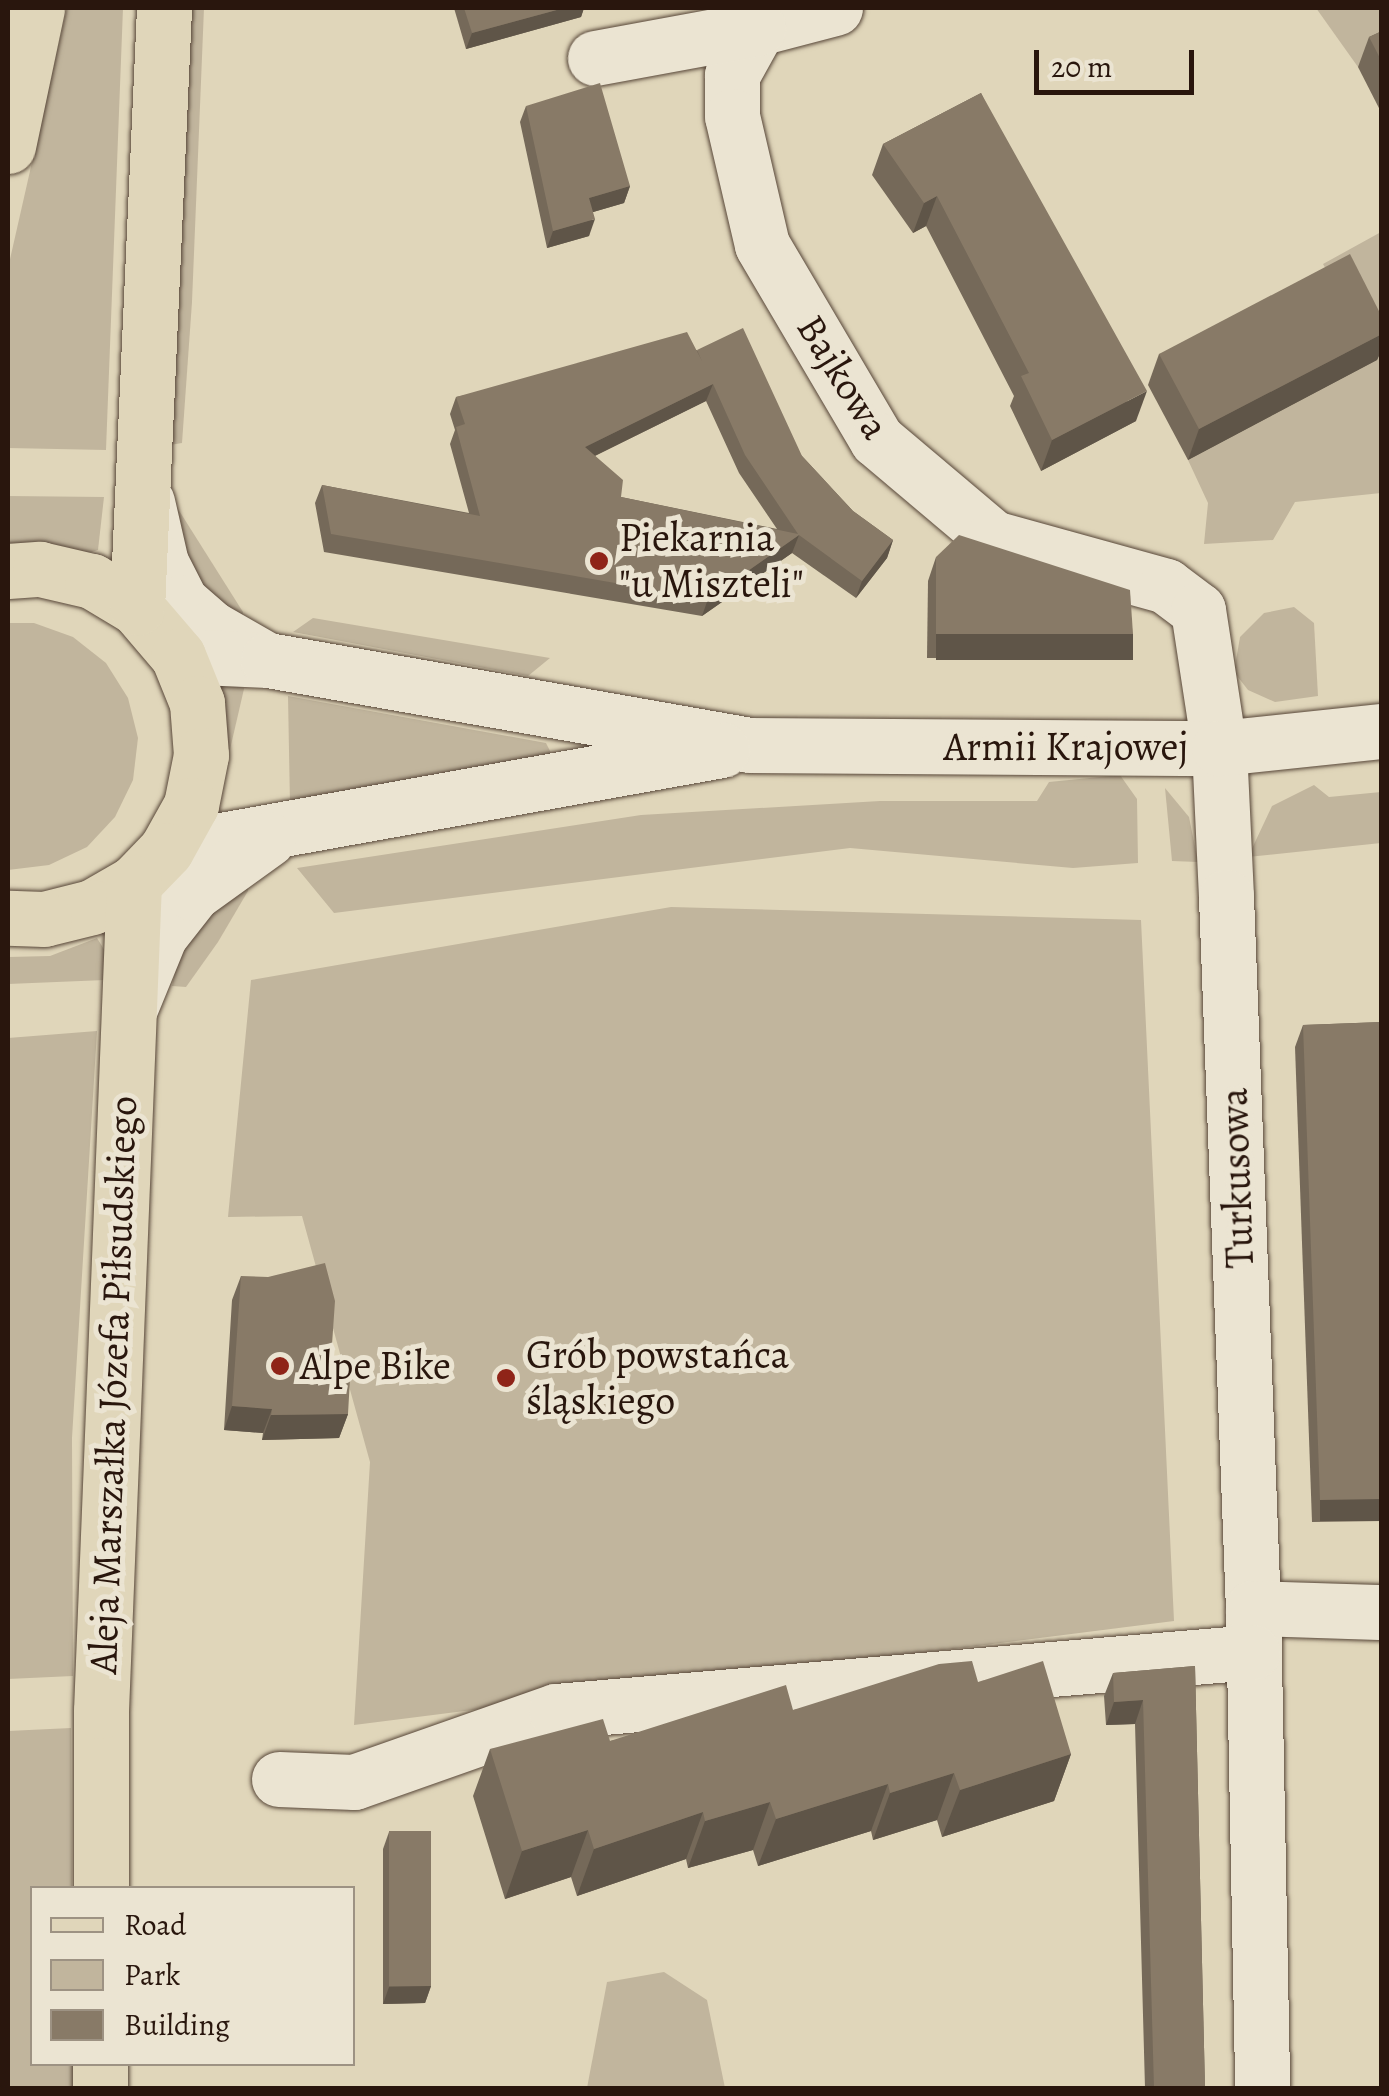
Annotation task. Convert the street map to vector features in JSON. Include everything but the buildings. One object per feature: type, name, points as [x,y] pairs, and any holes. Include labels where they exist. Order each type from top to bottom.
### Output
[{"type":"main road","points":[[8,146],[37,8]]},
{"type":"main road","points":[[137,608],[140,470],[164,8]]},
{"type":"main road","points":[[8,571],[40,569],[92,581],[137,608],[178,656],[197,704],[201,755],[190,805],[150,866],[92,907],[44,919],[8,918]]},
{"type":"main road","name":"Aleja Marszałka Józefa Piłsudskiego","points":[[100,1886],[101,1691],[127,1016],[150,866]]},
{"type":"street","points":[[595,58],[758,28],[835,8]]},
{"type":"street","name":"Bajkowa","points":[[758,28],[732,75],[732,116],[762,245],[877,440],[993,538],[1166,586],[1198,610],[1218,748]]},
{"type":"street","points":[[140,470],[161,563],[182,602],[211,628],[268,660]]},
{"type":"street","name":"Armii Krajowej","points":[[178,656],[268,660],[749,745],[1218,748],[1382,731]]},
{"type":"street","name":"Armii Krajowej","points":[[150,866],[274,835],[749,745]]},
{"type":"street","name":"Turkusowa","points":[[1218,748],[1253,1630],[1262,2088]]},
{"type":"street","points":[[127,1016],[160,936],[193,893],[274,835]]},
{"type":"street","points":[[279,1779],[354,1782],[556,1711],[1382,1612]]},
{"type":"green space","points":[[67,8],[123,8],[106,450],[8,448],[8,268]]},
{"type":"green space","points":[[186,8],[204,8],[192,302],[182,443],[163,446]]},
{"type":"green space","points":[[1316,8],[1381,8],[1381,55],[1358,67]]},
{"type":"green space","points":[[1381,232],[1381,493],[1295,502],[1273,540],[1204,544],[1208,503],[1188,460],[1377,360],[1323,264]]},
{"type":"green space","points":[[8,496],[104,497],[98,550],[83,555],[8,543]]},
{"type":"green space","points":[[173,501],[243,612],[242,624],[192,587]]},
{"type":"green space","points":[[1294,607],[1314,623],[1318,696],[1275,702],[1248,690],[1234,672],[1240,637],[1264,613]]},
{"type":"green space","points":[[313,618],[550,658],[528,676],[293,632]]},
{"type":"green space","points":[[8,623],[34,623],[73,637],[106,663],[128,698],[138,738],[133,780],[115,817],[87,847],[49,865],[8,870]]},
{"type":"green space","points":[[214,681],[244,688],[213,821],[183,814]]},
{"type":"green space","points":[[288,696],[546,743],[552,755],[290,805]]},
{"type":"green space","points":[[1120,775],[1137,799],[1138,863],[1073,868],[850,848],[334,913],[297,868],[641,815],[880,801],[1037,801],[1049,782]]},
{"type":"green space","points":[[1314,785],[1329,797],[1381,792],[1381,843],[1248,857],[1272,806]]},
{"type":"green space","points":[[1165,788],[1189,817],[1198,862],[1172,861]]},
{"type":"green space","points":[[249,876],[248,891],[218,942],[186,987],[172,986],[183,933]]},
{"type":"green space","points":[[671,907],[1141,920],[1174,1621],[354,1725],[370,1462],[302,1216],[228,1217],[251,980]]},
{"type":"green space","points":[[97,938],[105,951],[105,980],[8,984],[8,957],[50,956]]},
{"type":"green space","points":[[97,1031],[72,1438],[73,1676],[8,1679],[8,1038]]},
{"type":"green space","points":[[71,1728],[72,1886],[30,1886],[30,2066],[73,2066],[73,2088],[8,2088],[8,1731]]},
{"type":"green space","points":[[664,1972],[707,2000],[725,2088],[587,2088],[607,1982]]},
{"type":"place","name":"Piekarnia \"u Miszteli\"","points":[[599,561]]},
{"type":"place","name":"Alpe Bike","points":[[280,1366]]},
{"type":"place","name":"Grób powstańca śląskiego","points":[[506,1378]]}]
